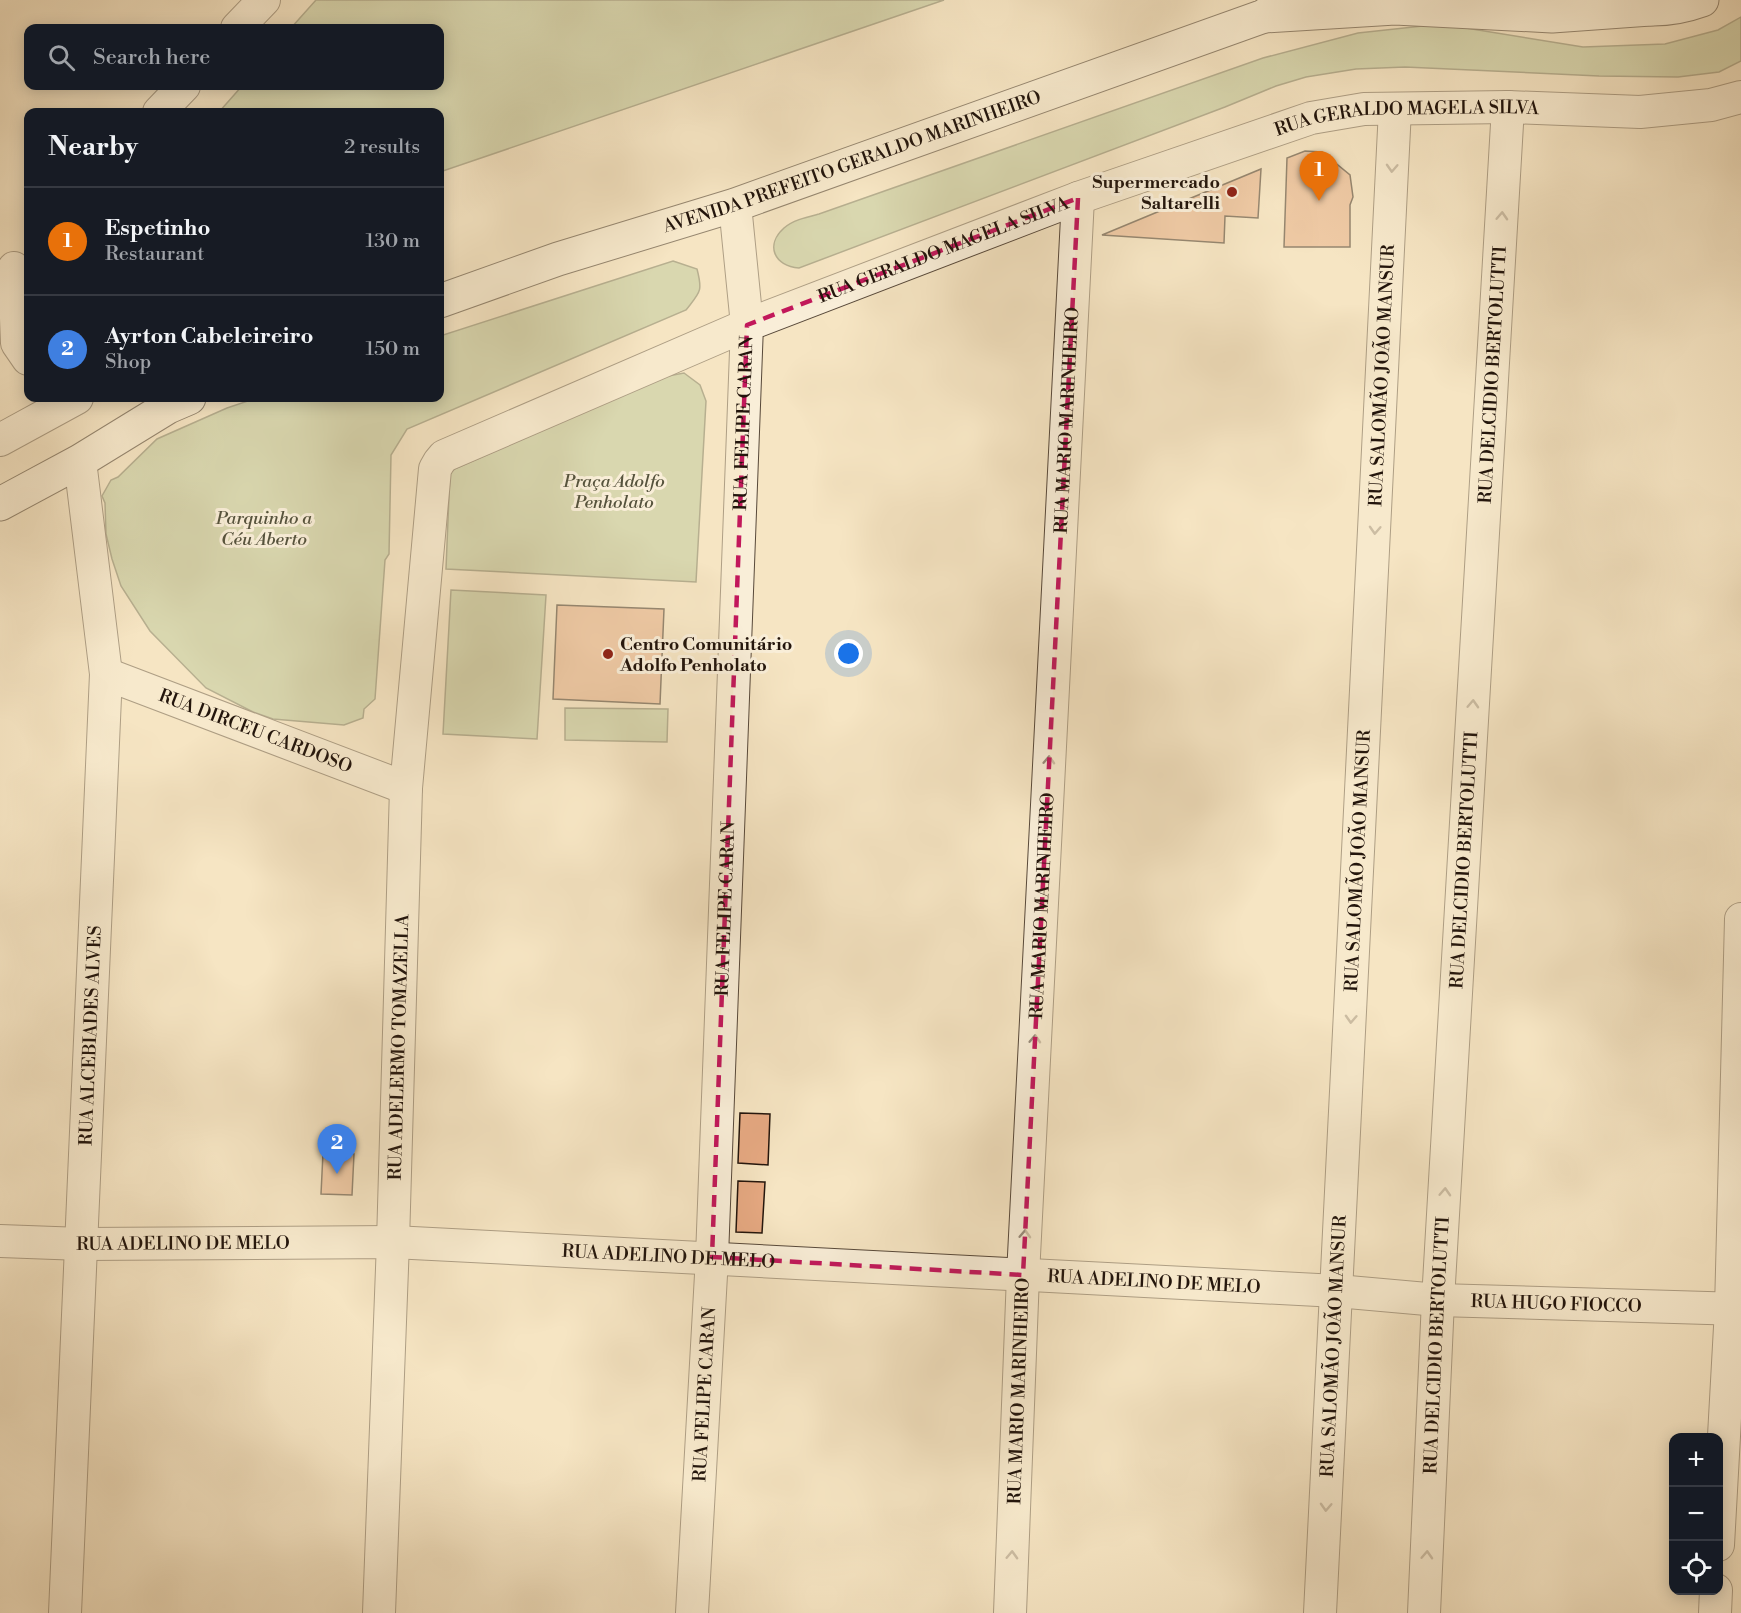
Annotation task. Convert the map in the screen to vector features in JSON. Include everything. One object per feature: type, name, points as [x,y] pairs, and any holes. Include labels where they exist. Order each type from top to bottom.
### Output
[{"type":"main road","points":[[1608,0],[1627,6],[1650,9],[1667,9],[1702,0]]},
{"type":"main road","name":"AVENIDA PREFEITO GERALDO MARINHEIRO","points":[[444,300],[558,259],[735,205],[1275,8],[1395,8],[1552,16],[1650,9]]},
{"type":"main road","points":[[0,504],[80,461],[180,402]]},
{"type":"street","points":[[241,24],[264,0]]},
{"type":"street","points":[[163,108],[180,90]]},
{"type":"street","name":"RUA GERALDO MAGELA SILVA","points":[[434,483],[435,469],[444,456],[747,325],[1078,198],[1311,118],[1364,109],[1508,108],[1640,112],[1711,105],[1741,97]]},
{"type":"street","name":"RUA DELCIDIO BERTOLUTTI","points":[[1424,1613],[1438,1300],[1508,108]]},
{"type":"street","name":"RUA SALOMÃO JOÃO MANSUR","points":[[1320,1613],[1395,109]]},
{"type":"street","name":"RUA MARIO MARINHEIRO","points":[[1010,1613],[1023,1275],[1078,198]]},
{"type":"street","name":"RUA FELIPE CARAN","points":[[692,1613],[712,1257],[747,325],[735,205]]},
{"type":"street","points":[[14,267],[17,343],[24,353]]},
{"type":"street","points":[[0,440],[70,402]]},
{"type":"street","name":"RUA ALCEBIADES ALVES","points":[[65,1613],[106,674],[80,461]]},
{"type":"street","name":"RUA ADELERMO TOMAZELLA","points":[[379,1613],[393,1242],[406,788],[434,483]]},
{"type":"street","name":"RUA DIRCEU CARDOSO","points":[[106,674],[406,788]]},
{"type":"street","points":[[1719,1541],[1736,1309],[1741,919]]},
{"type":"street","name":"RUA ADELINO DE MELO","points":[[0,1241],[82,1244],[393,1242],[1337,1291]]},
{"type":"street","name":"RUA HUGO FIOCCO","points":[[1337,1291],[1438,1300],[1736,1309]]},
{"type":"street","points":[[1715,1613],[1716,1595]]},
{"type":"highlighted area","points":[[1078,198],[1023,1275],[712,1257],[747,325]]},
{"type":"green space","points":[[316,0],[944,0],[444,171],[444,108],[223,108],[238,90],[444,90],[444,24],[295,24]]},
{"type":"green space","points":[[1741,17],[1741,61],[1719,72],[1678,77],[1599,76],[1405,67],[1356,69],[1306,77],[1276,86],[799,268],[783,263],[775,254],[775,241],[778,235],[788,225],[800,219],[1263,58],[1358,33],[1441,24],[1583,47],[1665,44],[1718,30]]},
{"type":"green space","name":"Parquinho a Céu Aberto","points":[[673,261],[697,269],[699,291],[686,310],[407,429],[391,455],[389,554],[385,560],[375,699],[364,709],[363,718],[344,725],[273,719],[253,712],[206,688],[150,631],[121,586],[106,534],[105,503],[102,496],[111,480],[118,477],[157,439],[245,402],[444,402],[444,335]]},
{"type":"green space","name":"Praça Adolfo Penholato","points":[[684,373],[700,385],[706,401],[696,582],[446,569],[450,471],[663,377]]},
{"type":"green space","points":[[451,590],[546,595],[537,739],[443,734]]},
{"type":"green space","points":[[565,708],[668,709],[667,742],[565,740]]},
{"type":"building","points":[[1305,151],[1322,152],[1350,175],[1353,197],[1350,205],[1350,247],[1284,247],[1287,158]]},
{"type":"building","name":"Supermercado Saltarelli","points":[[1261,169],[1258,218],[1225,216],[1224,243],[1102,235]]},
{"type":"building","name":"Centro Comunitário Adolfo Penholato","points":[[557,605],[664,609],[660,704],[553,699]]},
{"type":"building","points":[[740,1113],[770,1114],[768,1165],[738,1163]]},
{"type":"building","points":[[323,1153],[354,1154],[352,1195],[321,1194]]},
{"type":"building","points":[[738,1181],[765,1182],[762,1233],[736,1232]]},
{"type":"place","name":"Supermercado Saltarelli","points":[[1232,192]]},
{"type":"place","name":"Espetinho","points":[[1319,201]]},
{"type":"place","name":"Centro Comunitário Adolfo Penholato","points":[[608,654]]},
{"type":"place","name":"Ayrton Cabeleireiro","points":[[337,1174]]}]
